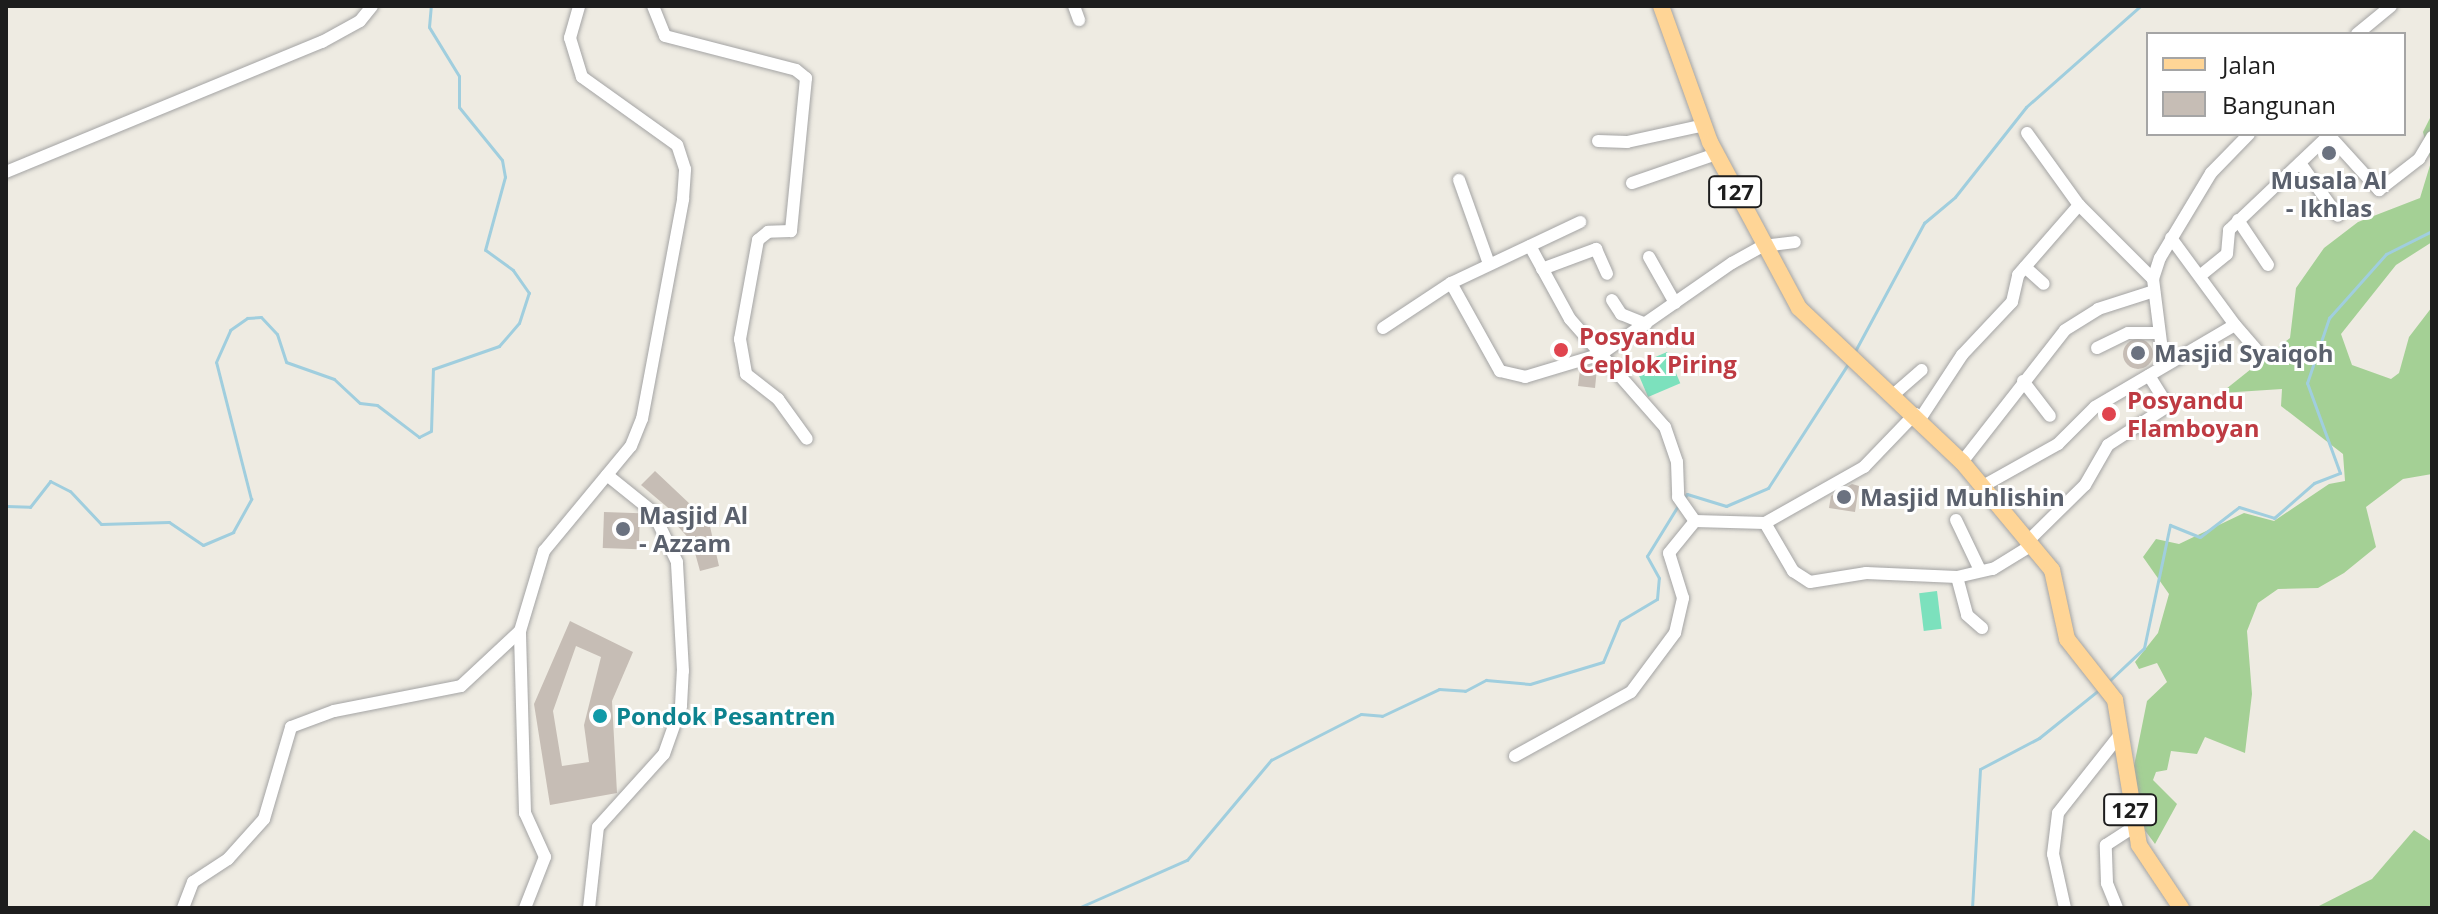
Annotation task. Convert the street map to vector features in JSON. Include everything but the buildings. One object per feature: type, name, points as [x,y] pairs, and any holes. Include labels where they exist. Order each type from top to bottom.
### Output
[{"type":"main road","name":"127","points":[[1661,6],[1716,154],[1799,308],[1847,356],[1873,374],[1962,462],[2030,542],[2056,578],[2067,639],[2101,676],[2115,700],[2124,729],[2134,827],[2147,861],[2181,908]]},
{"type":"street","points":[[6,172],[237,72],[322,42],[360,21],[372,6]]},
{"type":"street","points":[[525,908],[545,857],[525,813],[520,631],[544,551],[607,475],[642,419],[685,169],[677,145],[582,77],[570,38],[579,6]]},
{"type":"street","points":[[653,6],[665,36],[796,70],[806,78],[791,231],[768,232],[758,240],[740,339],[746,374],[778,399],[807,439]]},
{"type":"street","points":[[1074,6],[1079,20]]},
{"type":"street","points":[[2359,32],[2391,6]]},
{"type":"street","points":[[1598,141],[1627,142],[1704,125]]},
{"type":"street","points":[[2027,133],[2079,205],[2154,285]]},
{"type":"street","points":[[2164,366],[2157,333],[2154,285],[2171,238],[2211,173],[2247,136]]},
{"type":"street","points":[[2201,275],[2227,254],[2227,234],[2238,220],[2327,136]]},
{"type":"street","points":[[2329,136],[2379,190],[2419,159],[2432,137]]},
{"type":"street","points":[[1632,183],[1716,154]]},
{"type":"street","points":[[2300,163],[2338,216]]},
{"type":"street","points":[[1459,180],[1489,264]]},
{"type":"street","points":[[1695,521],[1765,523],[1864,467],[1917,416],[1962,355],[2012,302],[2025,267],[2079,205]]},
{"type":"street","points":[[2238,220],[2268,265]]},
{"type":"street","points":[[1383,328],[1451,283],[1580,222]]},
{"type":"street","points":[[2171,238],[2256,349]]},
{"type":"street","points":[[1451,283],[1505,375],[1525,377],[1601,354],[1763,246],[1795,242]]},
{"type":"street","points":[[1530,246],[1570,319],[1665,427],[1677,462],[1681,502],[1695,521]]},
{"type":"street","points":[[1542,269],[1596,249],[1607,274]]},
{"type":"street","points":[[1649,257],[1675,303]]},
{"type":"street","points":[[2025,267],[2044,284]]},
{"type":"street","points":[[1962,462],[2044,350],[2083,316],[2154,285]]},
{"type":"street","points":[[1612,300],[1621,314],[1646,324]]},
{"type":"street","points":[[1983,486],[2058,444],[2095,407],[2235,325]]},
{"type":"street","points":[[2097,348],[2128,333],[2157,333]]},
{"type":"street","points":[[1893,395],[1922,370]]},
{"type":"street","points":[[1765,523],[1803,581],[1866,573],[1957,577],[1980,570],[2030,542],[2085,485],[2108,445],[2168,406],[2149,375]]},
{"type":"street","points":[[2023,381],[2050,416]]},
{"type":"street","points":[[589,908],[598,827],[664,754],[681,706],[683,671],[677,562],[653,512],[607,475]]},
{"type":"street","points":[[1956,520],[1980,570]]},
{"type":"street","points":[[1515,756],[1631,692],[1675,633],[1683,598],[1669,553],[1695,521]]},
{"type":"street","points":[[1957,577],[1967,615],[1982,628]]},
{"type":"street","points":[[183,908],[193,882],[228,859],[264,819],[291,727],[334,711],[461,686],[520,631]]},
{"type":"street","points":[[2065,908],[2053,854],[2058,813],[2124,729]]},
{"type":"street","points":[[2117,908],[2107,883],[2106,845],[2134,827]]},
{"type":"green space","points":[[2432,114],[2432,242],[2396,265],[2341,334],[2352,365],[2391,379],[2399,373],[2409,337],[2432,307],[2432,474],[2403,479],[2366,507],[2376,547],[2344,573],[2318,588],[2278,589],[2258,603],[2247,631],[2252,694],[2245,753],[2205,737],[2197,754],[2171,751],[2167,770],[2156,772],[2153,780],[2177,804],[2155,844],[2144,829],[2134,766],[2147,701],[2167,682],[2157,663],[2139,669],[2135,662],[2158,633],[2169,594],[2143,557],[2156,539],[2179,544],[2244,513],[2274,521],[2329,484],[2345,481],[2343,454],[2281,406],[2282,389],[2221,393],[2290,338],[2296,288],[2324,248],[2358,222],[2420,198],[2431,162],[2423,132]]},
{"type":"green space","points":[[1667,352],[1680,383],[1648,397],[1635,366]]},
{"type":"green space","points":[[1937,591],[1942,629],[1924,631],[1919,593]]},
{"type":"green space","points":[[2414,830],[2432,842],[2432,908],[2315,908],[2372,879]]},
{"type":"waterway","points":[[6,506],[30,507],[50,481],[70,491],[101,524],[169,522],[203,545],[233,532],[251,499],[216,362],[230,330],[247,318],[261,317],[277,334],[286,362],[334,379],[360,403],[377,405],[419,437],[431,431],[433,369],[499,346],[519,323],[529,293],[513,270],[485,250],[505,177],[502,160],[459,107],[459,76],[429,27],[431,6]]},
{"type":"waterway","points":[[1854,353],[1924,223],[1955,197],[2026,107],[2140,6]]},
{"type":"waterway","points":[[2109,681],[2144,648],[2170,525],[2200,537],[2239,507],[2274,518],[2314,483],[2340,473],[2307,383],[2329,318],[2386,254],[2432,231]]},
{"type":"waterway","points":[[1684,498],[1687,494],[1726,506],[1768,488],[1848,364]]},
{"type":"waterway","points":[[1078,908],[1187,860],[1271,760],[1361,714],[1382,716],[1439,689],[1465,691],[1486,680],[1530,684],[1603,662],[1620,621],[1657,599],[1659,578],[1647,556],[1679,504]]},
{"type":"waterway","points":[[1972,908],[1980,769],[2039,738],[2100,689]]},
{"type":"place","name":"Musala Al - Ikhlas","points":[[2329,153]]},
{"type":"place","name":"Posyandu Ceplok Piring","points":[[1561,350]]},
{"type":"place","name":"Masjid Syaiqoh","points":[[2138,353]]},
{"type":"place","name":"Posyandu Flamboyan","points":[[2109,414]]},
{"type":"place","name":"Masjid Muhlishin","points":[[1844,497]]},
{"type":"place","name":"Masjid Al - Azzam","points":[[623,529]]},
{"type":"place","name":"Pondok Pesantren","points":[[600,716]]}]
